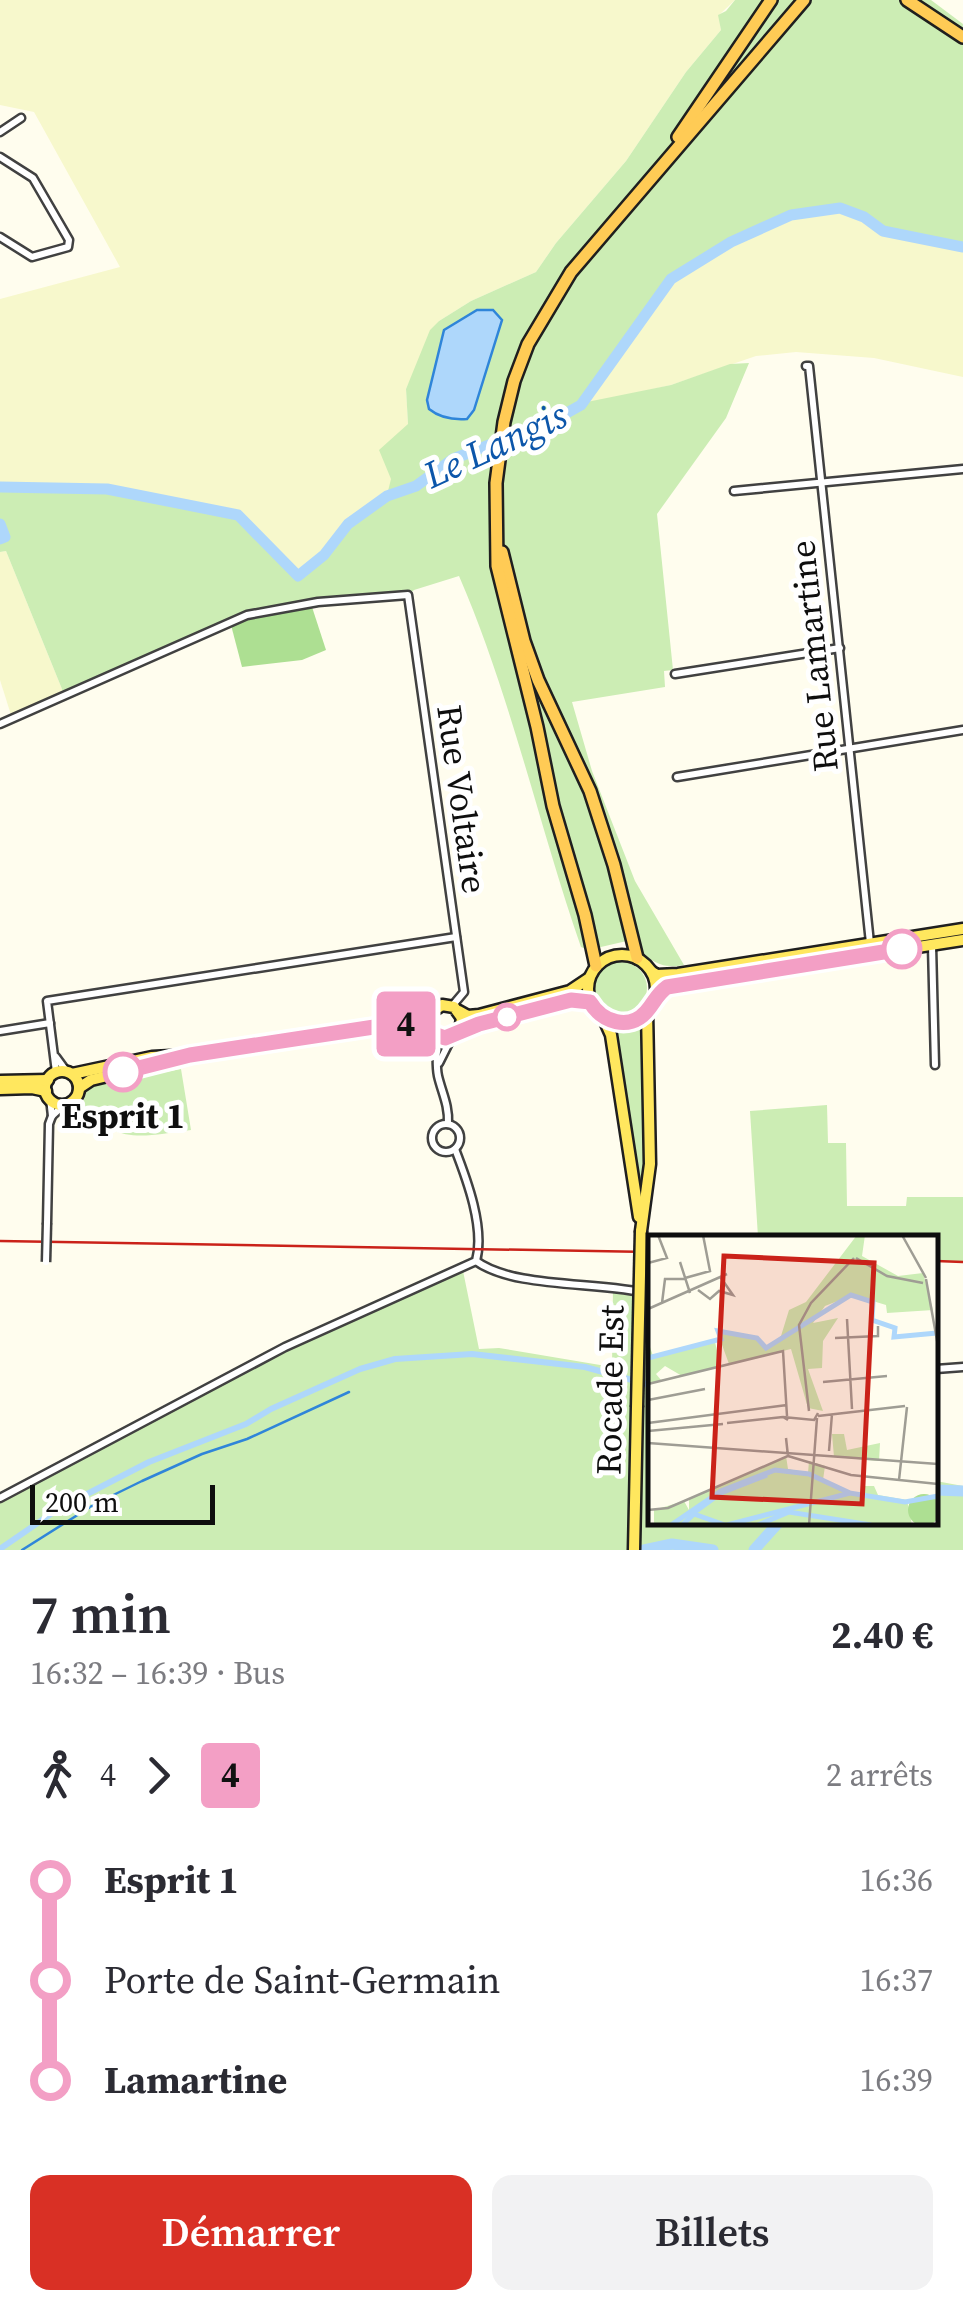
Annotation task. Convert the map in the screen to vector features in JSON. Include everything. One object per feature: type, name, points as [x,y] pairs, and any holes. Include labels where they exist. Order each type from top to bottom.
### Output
[{"type":"highway","points":[[641,190],[771,0]]},
{"type":"highway","points":[[592,972],[505,609],[496,552],[495,513],[504,422],[528,344],[571,272],[804,0]]},
{"type":"highway","points":[[907,0],[963,38]]},
{"type":"highway","points":[[495,513],[524,641],[590,791],[614,865],[637,958]]},
{"type":"main road","points":[[431,1026],[437,1006],[468,1016],[570,991],[615,955],[637,958],[657,975],[678,974],[963,929]]},
{"type":"main road","points":[[56,1081],[65,1104],[75,1099],[79,1088],[91,1080],[190,1055],[400,1023],[431,1026],[443,1038],[571,1000],[590,1002],[603,1017],[630,1021],[647,1012],[655,996],[667,987],[963,940]]},
{"type":"main road","points":[[590,1002],[592,972]]},
{"type":"main road","points":[[652,972],[655,996]]},
{"type":"main road","points":[[456,1009],[462,1020],[456,1034]]},
{"type":"main road","name":"Rocade Est","points":[[634,1545],[641,1231],[650,1164],[647,1012]]},
{"type":"main road","name":"Rocade Est","points":[[603,1017],[610,1034],[641,1231]]},
{"type":"main road","points":[[0,1089],[32,1088],[152,1057],[190,1055]]},
{"type":"main road","points":[[0,1081],[56,1081],[79,1088]]},
{"type":"street","points":[[0,132],[21,118]]},
{"type":"street","points":[[0,157],[33,178],[66,232],[68,247],[32,257],[0,238]]},
{"type":"street","name":"Rue Lamartine","points":[[806,366],[870,943]]},
{"type":"street","points":[[734,491],[963,468]]},
{"type":"street","name":"Rue Voltaire","points":[[0,724],[247,615],[318,602],[408,595],[464,992],[456,1009]]},
{"type":"street","points":[[674,674],[840,648]]},
{"type":"street","points":[[677,777],[963,730]]},
{"type":"street","points":[[46,1262],[48,1159],[56,1081],[47,1001],[456,937]]},
{"type":"street","points":[[932,944],[934,1064]]},
{"type":"street","points":[[0,1031],[50,1023]]},
{"type":"street","points":[[431,1026],[437,1071],[449,1107],[448,1124]]},
{"type":"street","points":[[438,1064],[456,1034]]},
{"type":"street","points":[[52,1116],[65,1104]]},
{"type":"street","points":[[448,1124],[459,1132],[460,1142],[454,1150],[441,1152],[432,1142],[435,1129],[448,1124]]},
{"type":"street","points":[[454,1150],[474,1219],[476,1261]]},
{"type":"street","points":[[476,1261],[511,1276],[614,1286],[648,1294]]},
{"type":"street","points":[[0,1498],[285,1346],[476,1261]]},
{"type":"street","points":[[938,1369],[963,1368]]},
{"type":"green space","points":[[0,0],[735,0],[719,15],[721,30],[686,72],[626,161],[536,272],[471,301],[439,321],[406,389],[408,424],[387,496],[348,524],[324,555],[298,576],[238,515],[107,489],[0,487],[0,299],[120,267],[34,112],[0,105]]},
{"type":"green space","points":[[735,0],[931,0],[963,24],[963,247],[883,231],[864,217],[840,208],[791,215],[731,242],[671,279],[582,403],[671,385],[730,364],[749,363],[726,418],[657,514],[673,670],[664,671],[665,687],[572,702],[592,771],[635,881],[684,965],[667,966],[648,958],[631,940],[588,950],[581,947],[494,667],[459,576],[408,595],[261,611],[64,694],[6,551],[0,552],[0,539],[5,537],[0,524],[0,487],[107,489],[238,515],[299,576],[324,555],[348,524],[387,495],[391,479],[379,450],[408,424],[406,389],[430,330],[471,301],[536,272],[626,161],[686,72],[721,30],[718,15]]},
{"type":"green space","points":[[840,208],[864,217],[884,231],[963,247],[963,377],[874,358],[796,352],[756,356],[671,385],[581,405],[671,279],[769,224],[791,215]]},
{"type":"green space","points":[[6,551],[64,694],[12,718],[0,680],[0,552]]},
{"type":"green space","points":[[312,607],[326,650],[302,660],[242,667],[231,625],[261,614]]},
{"type":"green space","points":[[621,962],[640,969],[647,988],[640,1007],[621,1014],[602,1007],[595,988],[602,969]]},
{"type":"green space","points":[[643,1026],[647,1079],[645,1185],[636,1184],[613,1030]]},
{"type":"green space","points":[[181,1069],[191,1130],[145,1136],[119,1133],[82,1105],[88,1087]]},
{"type":"green space","points":[[827,1105],[828,1143],[846,1143],[847,1206],[906,1206],[907,1197],[963,1197],[963,1262],[938,1261],[938,1235],[758,1235],[750,1111]]},
{"type":"green space","points":[[462,1266],[479,1349],[499,1348],[612,1367],[613,1286],[648,1294],[648,1525],[938,1525],[938,1481],[963,1486],[963,1550],[0,1550],[0,1498],[285,1347]]},
{"type":"water","points":[[477,310],[493,310],[502,320],[474,410],[467,419],[452,419],[429,409],[427,400],[444,330]]},
{"type":"waterway","name":"Le Langis","points":[[0,487],[107,489],[238,515],[298,576],[324,555],[348,524],[387,496],[416,486],[453,459],[556,419],[581,405],[671,279],[731,242],[791,215],[840,208],[864,217],[883,231],[963,247]]},
{"type":"waterway","name":"Le Langis","points":[[0,524],[5,537],[0,539]]},
{"type":"waterway","points":[[0,1549],[58,1509],[149,1462],[246,1424],[360,1369],[395,1359],[472,1354],[585,1367],[648,1384]]},
{"type":"waterway","points":[[22,1550],[95,1504],[142,1481],[349,1392]]},
{"type":"waterway","points":[[938,1490],[963,1491]]},
{"type":"waterway","points":[[754,1550],[776,1525]]},
{"type":"waterway","points":[[644,1550],[672,1544],[713,1550]]},
{"type":"railway","points":[[0,1241],[648,1252]]},
{"type":"railway","points":[[938,1261],[963,1262]]},
{"type":"bus line","name":"4","points":[[123,1072],[190,1055],[400,1023],[429,1028],[438,1037],[448,1038],[479,1024],[571,1000],[590,1002],[612,1021],[630,1021],[647,1012],[655,996],[667,987],[902,949]]},
{"type":"place","name":"Esprit 1","points":[[123,1072]]}]
